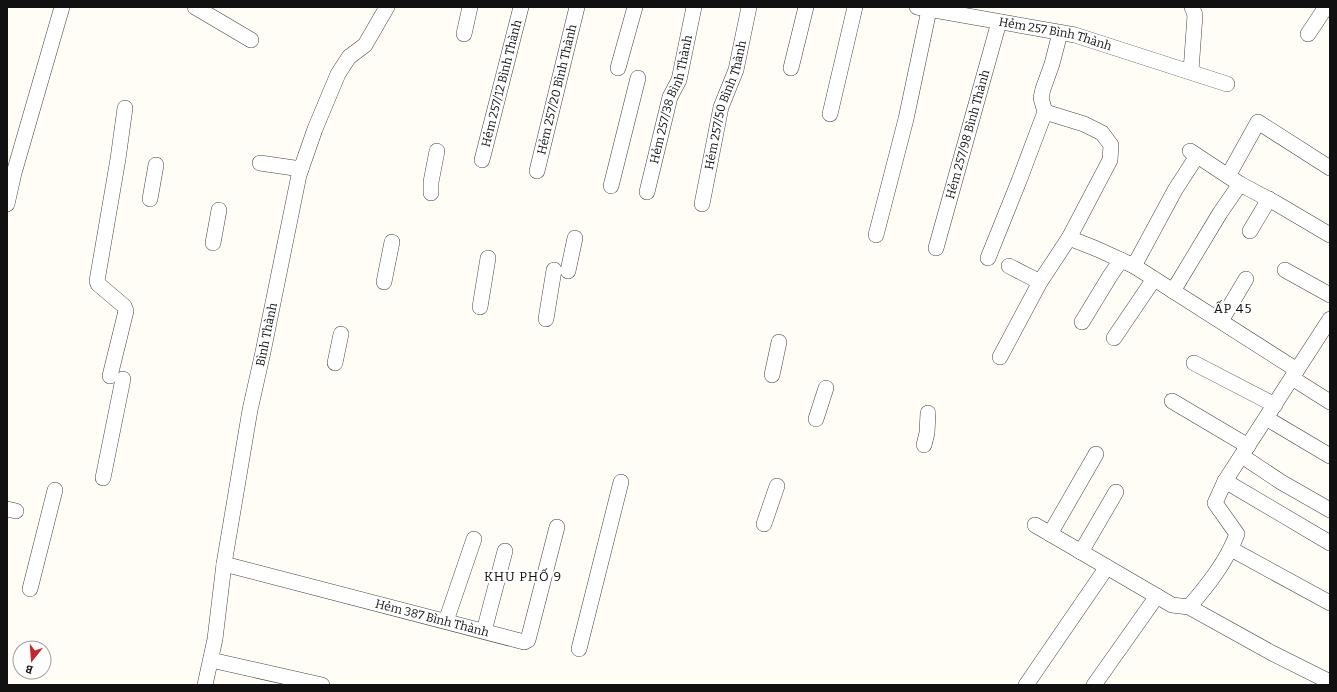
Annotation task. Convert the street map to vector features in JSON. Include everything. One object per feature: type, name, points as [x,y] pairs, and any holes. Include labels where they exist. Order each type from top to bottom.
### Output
[{"type":"street","points":[[7,204],[14,173],[62,7]]},
{"type":"street","points":[[195,7],[251,40]]},
{"type":"street","name":"Bình Thành","points":[[205,685],[215,639],[224,564],[250,410],[302,169],[315,129],[338,74],[349,57],[364,45],[387,7]]},
{"type":"street","points":[[464,34],[470,7]]},
{"type":"street","name":"Hẻm 257/12 Bình Thành","points":[[482,160],[521,7]]},
{"type":"street","name":"Hẻm 257/20 Bình Thành","points":[[537,171],[577,7]]},
{"type":"street","points":[[618,68],[635,7]]},
{"type":"street","name":"Hẻm 257/38 Bình Thành","points":[[647,192],[670,97],[679,80],[694,7]]},
{"type":"street","name":"Hẻm 257/50 Bình Thành","points":[[702,204],[721,107],[736,70],[749,7]]},
{"type":"street","points":[[790,68],[806,7]]},
{"type":"street","points":[[830,114],[855,7]]},
{"type":"street","points":[[1191,72],[1195,15],[1192,7]]},
{"type":"street","points":[[1308,34],[1326,7]]},
{"type":"street","points":[[876,235],[906,119],[923,8]]},
{"type":"street","name":"Hẻm 257 Bình Thành","points":[[923,8],[1075,35],[1227,84]]},
{"type":"street","name":"Hẻm 257/98 Bình Thành","points":[[936,248],[999,22]]},
{"type":"street","points":[[988,258],[1019,181],[1044,112],[1041,98],[1060,33]]},
{"type":"street","points":[[611,186],[638,78]]},
{"type":"street","points":[[103,478],[126,311],[124,306],[98,284],[97,281],[118,159],[125,108]]},
{"type":"street","points":[[1000,357],[1040,282],[1069,238],[1110,160],[1111,145],[1102,133],[1084,124],[1044,112]]},
{"type":"street","points":[[1172,291],[1220,213],[1258,122],[1330,168]]},
{"type":"street","points":[[431,193],[431,182],[437,151]]},
{"type":"street","points":[[1082,322],[1110,276],[1128,263],[1175,190],[1194,154],[1234,180],[1330,235]]},
{"type":"street","points":[[260,163],[302,169]]},
{"type":"street","points":[[150,198],[156,165]]},
{"type":"street","points":[[1250,231],[1269,199]]},
{"type":"street","points":[[213,243],[219,210]]},
{"type":"street","points":[[546,319],[561,270],[575,238]]},
{"type":"street","points":[[1069,238],[1128,263],[1154,278],[1172,291],[1221,321],[1295,374],[1330,402]]},
{"type":"street","points":[[384,282],[392,242]]},
{"type":"street","points":[[480,307],[488,258]]},
{"type":"street","points":[[1009,266],[1040,282]]},
{"type":"street","points":[[1285,270],[1330,295]]},
{"type":"street","points":[[1114,338],[1154,278]]},
{"type":"street","points":[[1221,321],[1246,279]]},
{"type":"street","points":[[1189,607],[1208,584],[1231,549],[1237,534],[1215,503],[1225,481],[1330,319]]},
{"type":"street","points":[[336,363],[341,334]]},
{"type":"street","points":[[772,375],[779,342]]},
{"type":"street","points":[[1194,363],[1275,405]]},
{"type":"street","points":[[816,419],[826,388]]},
{"type":"street","points":[[1172,401],[1245,451],[1282,482],[1330,510]]},
{"type":"street","points":[[924,444],[927,433],[928,413]]},
{"type":"street","points":[[1266,418],[1330,456]]},
{"type":"street","points":[[1050,534],[1096,454]]},
{"type":"street","points":[[1225,481],[1330,543]]},
{"type":"street","points":[[578,649],[621,482]]},
{"type":"street","points":[[764,524],[777,486]]},
{"type":"street","points":[[30,589],[55,490]]},
{"type":"street","points":[[1081,552],[1116,492]]},
{"type":"street","points":[[1035,525],[1172,605],[1189,607],[1272,653],[1330,682]]},
{"type":"street","name":"Hẻm 387 Bình Thành","points":[[224,564],[524,642],[528,640],[557,527]]},
{"type":"street","points":[[446,621],[474,539]]},
{"type":"street","points":[[1231,549],[1330,603]]},
{"type":"street","points":[[484,631],[505,551]]},
{"type":"street","points":[[1026,685],[1106,567]]},
{"type":"street","points":[[1094,685],[1157,596]]},
{"type":"street","points":[[211,660],[322,685]]},
{"type":"district","name":"ẤP 45","points":[[1233,308]]},
{"type":"district","name":"KHU PHỐ 9","points":[[523,576]]}]
